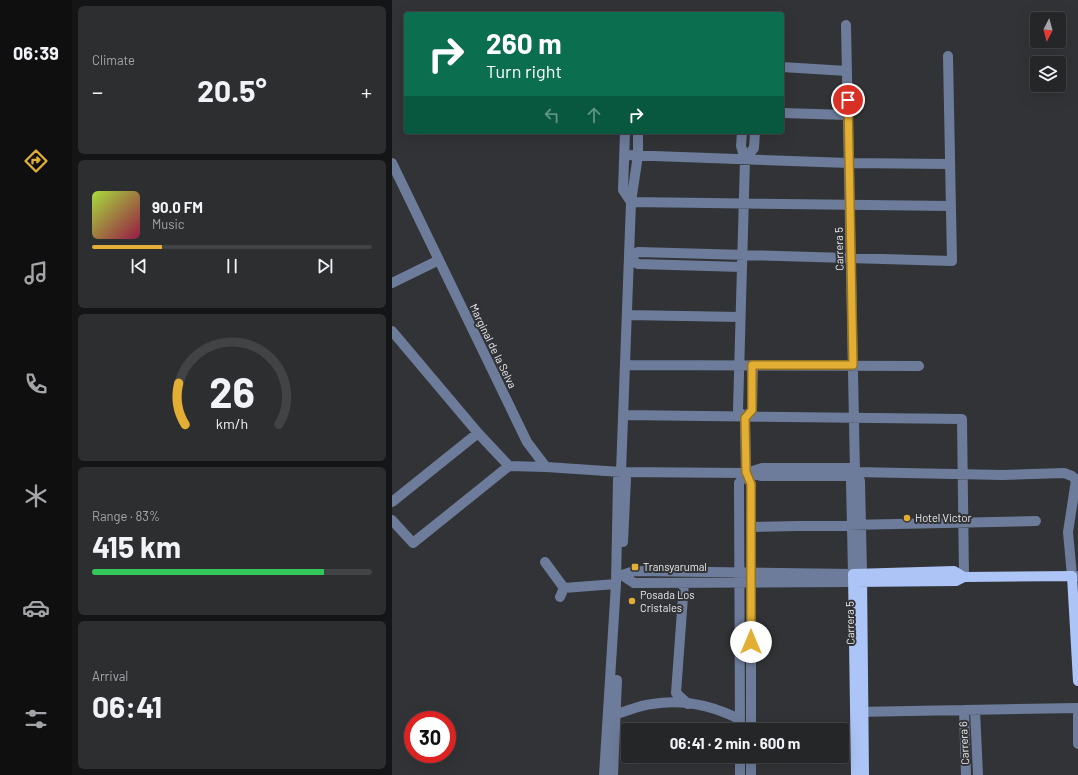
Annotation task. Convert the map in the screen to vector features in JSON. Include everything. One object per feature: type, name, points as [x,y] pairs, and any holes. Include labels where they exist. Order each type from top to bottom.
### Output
[{"type":"main road","points":[[857,578],[956,581],[964,577],[1075,576],[1078,681]]},
{"type":"main road","name":"Carrera 5","points":[[856,775],[859,712],[857,578]]},
{"type":"main road","name":"Carrera 5","points":[[859,712],[864,775]]},
{"type":"street","name":"Carrera 5","points":[[846,25],[855,472],[851,482],[857,524],[857,578]]},
{"type":"street","points":[[629,258],[638,252],[952,261],[948,56]]},
{"type":"street","points":[[784,67],[847,71]]},
{"type":"street","points":[[784,113],[848,115]]},
{"type":"street","points":[[625,134],[626,155],[623,190],[631,202]]},
{"type":"street","points":[[604,775],[626,479],[621,472],[631,202],[638,155],[638,134]]},
{"type":"street","points":[[742,134],[742,146],[745,159],[738,365],[738,410],[745,418],[746,472],[751,484],[751,723]]},
{"type":"street","points":[[745,159],[754,148],[755,134]]},
{"type":"street","points":[[626,155],[849,163],[950,164]]},
{"type":"street","name":"Marginal de la Selva","points":[[392,163],[527,442],[546,467]]},
{"type":"street","points":[[631,202],[951,206]]},
{"type":"street","points":[[629,258],[638,264],[742,267]]},
{"type":"street","points":[[392,283],[439,260]]},
{"type":"street","points":[[627,315],[740,317]]},
{"type":"street","points":[[392,331],[478,433],[509,466]]},
{"type":"street","points":[[625,365],[919,366]]},
{"type":"street","points":[[745,418],[752,410],[752,365]]},
{"type":"street","points":[[623,415],[745,418],[962,419],[964,577]]},
{"type":"street","points":[[392,502],[478,433]]},
{"type":"street","points":[[392,520],[413,543],[509,466],[621,472],[746,472],[762,476],[848,476],[855,472],[1064,473],[1077,480],[1068,532],[1075,576]]},
{"type":"street","points":[[739,723],[739,483],[746,472]]},
{"type":"street","points":[[751,526],[1036,521]]},
{"type":"street","points":[[545,562],[562,593],[618,578],[634,571],[739,572],[751,577],[857,578]]},
{"type":"street","points":[[618,578],[634,583],[739,583],[751,577]]},
{"type":"street","points":[[613,775],[616,714],[618,578]]},
{"type":"street","points":[[684,583],[676,693],[688,704]]},
{"type":"street","points":[[616,714],[652,704],[688,704],[707,706],[739,719]]},
{"type":"street","points":[[859,712],[1078,708]]},
{"type":"street","points":[[966,775],[969,710]]},
{"type":"street","name":"Carrera 6","points":[[969,710],[978,775]]},
{"type":"street","points":[[1078,715],[1078,744]]},
{"type":"street","points":[[740,763],[740,775]]},
{"type":"street","points":[[750,775],[751,763]]},
{"type":"place","name":"Hotel Victor","points":[[907,518]]},
{"type":"place","name":"Transyarumal","points":[[635,567]]},
{"type":"place","name":"Posada Los Cristales","points":[[632,601]]},
{"type":"route","points":[[751,642],[751,484],[746,472],[745,418],[752,410],[752,365],[853,365],[848,100]]}]
